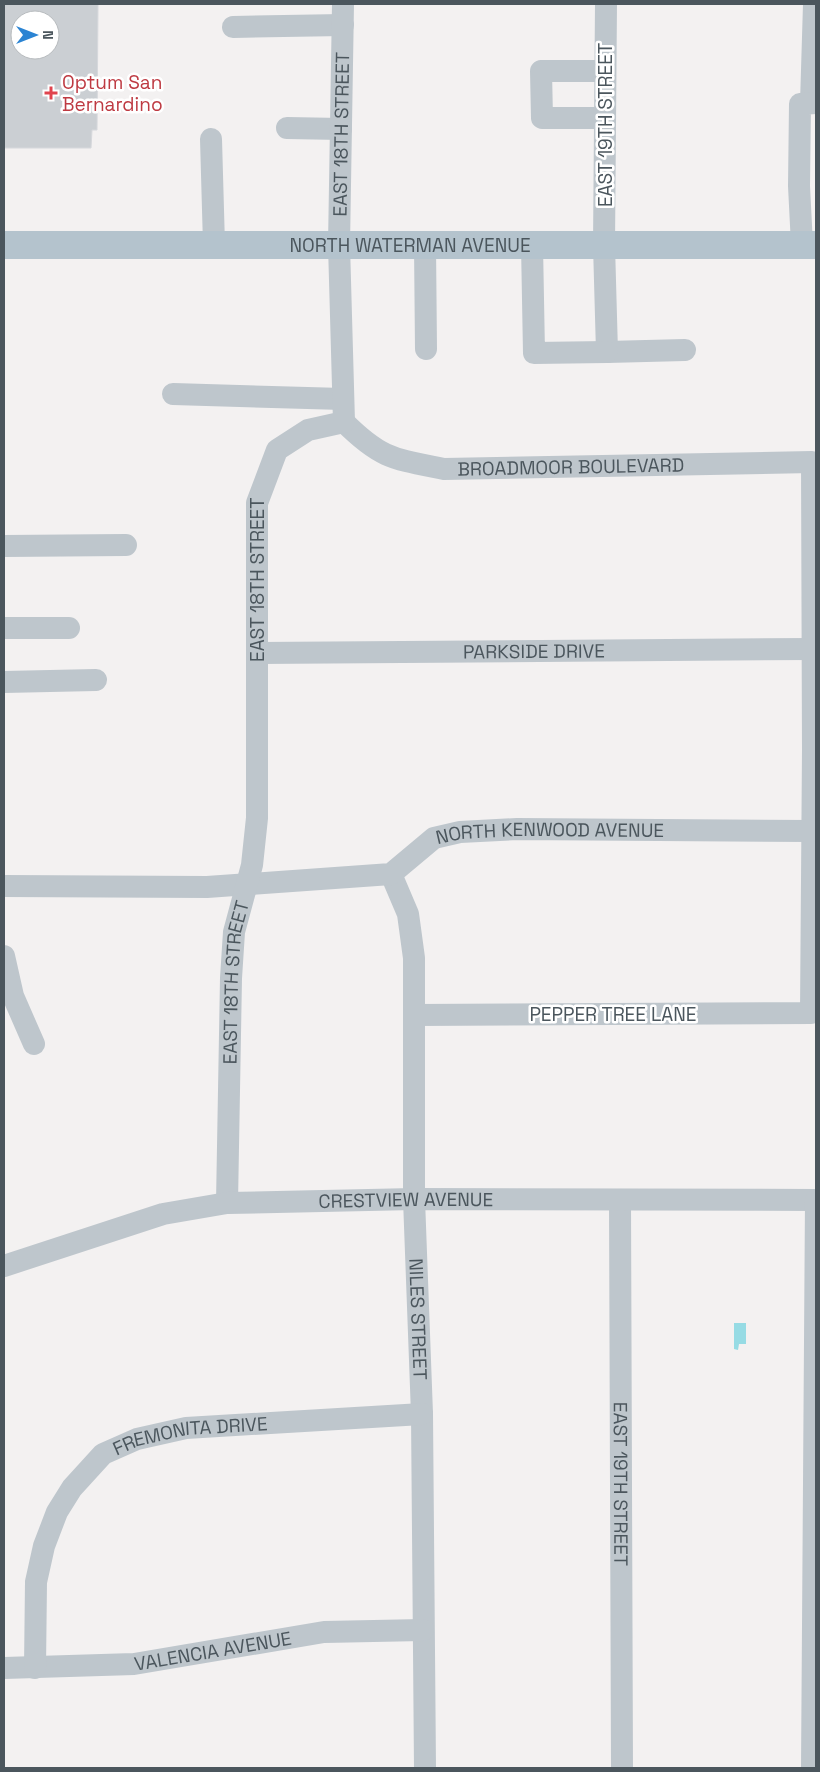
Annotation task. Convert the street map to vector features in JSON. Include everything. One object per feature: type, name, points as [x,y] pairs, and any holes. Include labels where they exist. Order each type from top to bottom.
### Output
[{"type":"main road","name":"NORTH WATERMAN AVENUE","points":[[4,245],[809,246]]},
{"type":"street","name":"EAST 19TH STREET","points":[[606,4],[604,245],[607,352]]},
{"type":"street","points":[[809,246],[799,186],[800,104],[813,103],[814,4]]},
{"type":"street","points":[[233,27],[343,14]]},
{"type":"street","name":"EAST 18TH STREET","points":[[227,1203],[231,978],[234,932],[248,886],[257,818],[257,503],[277,450],[308,430],[344,422],[339,245],[343,14]]},
{"type":"street","points":[[605,71],[541,71],[542,118],[605,118]]},
{"type":"street","points":[[287,128],[341,129]]},
{"type":"street","points":[[211,139],[214,245]]},
{"type":"street","points":[[425,245],[426,348]]},
{"type":"street","points":[[532,245],[534,353],[685,350]]},
{"type":"street","points":[[173,394],[343,399]]},
{"type":"street","name":"BROADMOOR BOULEVARD","points":[[344,422],[365,444],[392,459],[444,469],[812,462],[812,649]]},
{"type":"street","points":[[4,546],[126,550],[4,557]]},
{"type":"street","points":[[4,628],[69,628]]},
{"type":"street","points":[[811,831],[815,748],[812,649]]},
{"type":"street","name":"PARKSIDE DRIVE","points":[[258,653],[812,649]]},
{"type":"street","points":[[4,682],[96,680]]},
{"type":"street","name":"NORTH KENWOOD AVENUE","points":[[391,874],[434,838],[460,832],[517,829],[811,831]]},
{"type":"street","name":"PEPPER TREE LANE","points":[[415,1015],[811,1013],[811,831]]},
{"type":"street","points":[[4,886],[248,886],[391,874]]},
{"type":"street","name":"NILES STREET","points":[[391,874],[408,914],[414,958],[414,1199],[422,1414],[422,1630],[425,1768]]},
{"type":"street","points":[[4,956],[13,996],[34,1044]]},
{"type":"street","name":"CRESTVIEW AVENUE","points":[[4,1266],[163,1214],[227,1203],[414,1199],[816,1200]]},
{"type":"street","name":"EAST 19TH STREET","points":[[620,1200],[622,1768]]},
{"type":"street","points":[[812,1768],[816,1200]]},
{"type":"street","name":"FREMONITA DRIVE","points":[[35,1668],[36,1582],[44,1546],[57,1512],[72,1488],[103,1454],[137,1439],[186,1428],[422,1414]]},
{"type":"street","name":"VALENCIA AVENUE","points":[[4,1668],[134,1664],[324,1632],[422,1630]]},
{"type":"water","points":[[734,1323],[746,1323],[746,1344],[739,1344],[738,1350],[734,1349]]},
{"type":"building","name":"Optum San Bernardino","points":[[4,4],[98,4],[97,130],[92,130],[91,148],[4,148]]},
{"type":"place","name":"Optum San Bernardino","points":[[51,93]]}]
